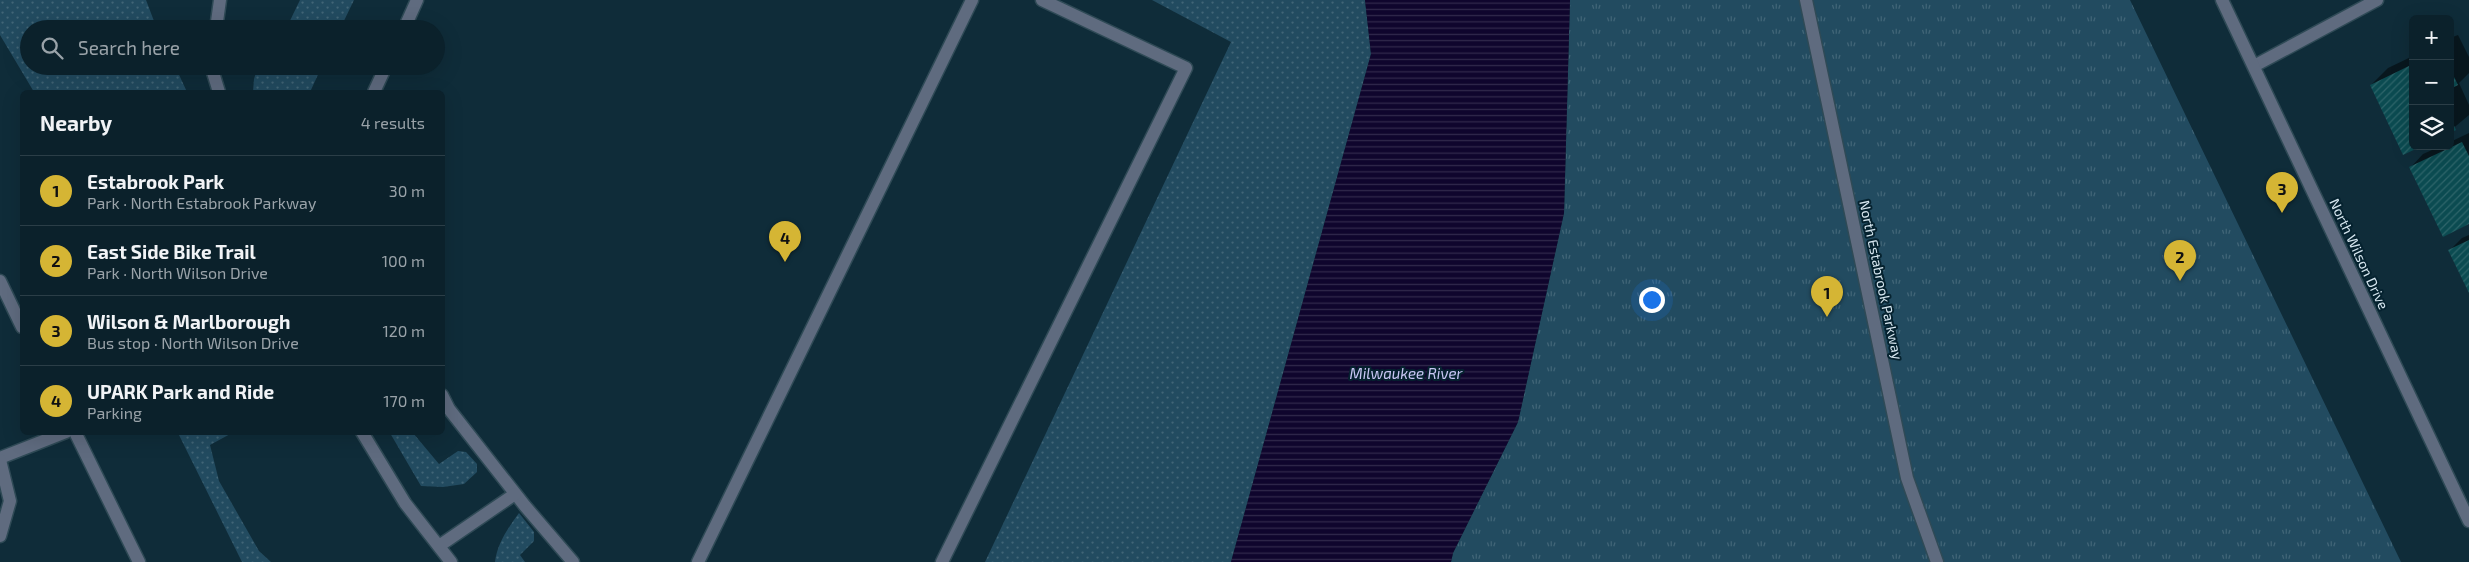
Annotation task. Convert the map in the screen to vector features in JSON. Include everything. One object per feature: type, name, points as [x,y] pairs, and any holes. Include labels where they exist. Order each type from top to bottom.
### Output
[{"type":"street","points":[[217,20],[220,0]]},
{"type":"street","points":[[408,20],[417,0]]},
{"type":"street","points":[[698,562],[972,0]]},
{"type":"street","points":[[942,562],[1186,68],[1042,0]]},
{"type":"street","name":"North Estabrook Parkway","points":[[1806,0],[1907,478],[1937,562]]},
{"type":"street","name":"North Wilson Drive","points":[[2222,0],[2469,522]]},
{"type":"street","points":[[2254,66],[2378,0]]},
{"type":"street","points":[[214,75],[218,90]]},
{"type":"street","points":[[375,90],[382,75]]},
{"type":"street","points":[[0,281],[4,298],[20,324]]},
{"type":"street","points":[[445,401],[449,409],[515,494],[573,562]]},
{"type":"street","points":[[0,536],[10,501],[0,459],[59,435]]},
{"type":"street","points":[[76,435],[139,562]]},
{"type":"street","points":[[364,435],[405,504],[451,562]]},
{"type":"street","points":[[439,546],[515,494]]},
{"type":"green space","points":[[0,0],[146,0],[154,20],[20,20],[20,69],[0,35]]},
{"type":"green space","points":[[300,0],[354,0],[344,20],[290,20]]},
{"type":"green space","points":[[1152,0],[1365,0],[1371,54],[1231,562],[985,562],[1231,42]]},
{"type":"green space","points":[[1570,0],[2130,0],[2401,562],[1451,562],[1453,553],[1518,422],[1564,213]]},
{"type":"green space","points":[[24,75],[179,75],[186,90],[33,90]]},
{"type":"green space","points":[[255,75],[318,75],[311,90],[253,90]]},
{"type":"green space","points":[[179,435],[228,435],[210,445],[219,481],[259,551],[271,562],[242,562]]},
{"type":"green space","points":[[391,435],[415,435],[439,464],[458,451],[466,452],[477,464],[477,472],[464,484],[443,487],[421,486]]},
{"type":"green space","points":[[519,513],[534,532],[534,541],[520,555],[525,562],[495,562],[496,555],[507,530]]},
{"type":"water","name":"Milwaukee River","points":[[1365,0],[1570,0],[1564,213],[1518,422],[1453,553],[1451,562],[1231,562],[1371,54]]},
{"type":"building","points":[[2409,66],[2409,150],[2414,150],[2403,155],[2370,85]]},
{"type":"building","points":[[2454,77],[2458,85],[2454,87]]},
{"type":"building","points":[[2462,142],[2469,156],[2469,224],[2443,237],[2409,167],[2445,150],[2454,150],[2454,146]]},
{"type":"building","points":[[2469,240],[2469,293],[2448,250]]},
{"type":"place","name":"Wilson & Marlborough","points":[[2282,213]]},
{"type":"place","name":"UPARK Park and Ride","points":[[785,262]]},
{"type":"place","name":"East Side Bike Trail","points":[[2180,281]]},
{"type":"place","name":"Estabrook Park","points":[[1827,317]]}]
